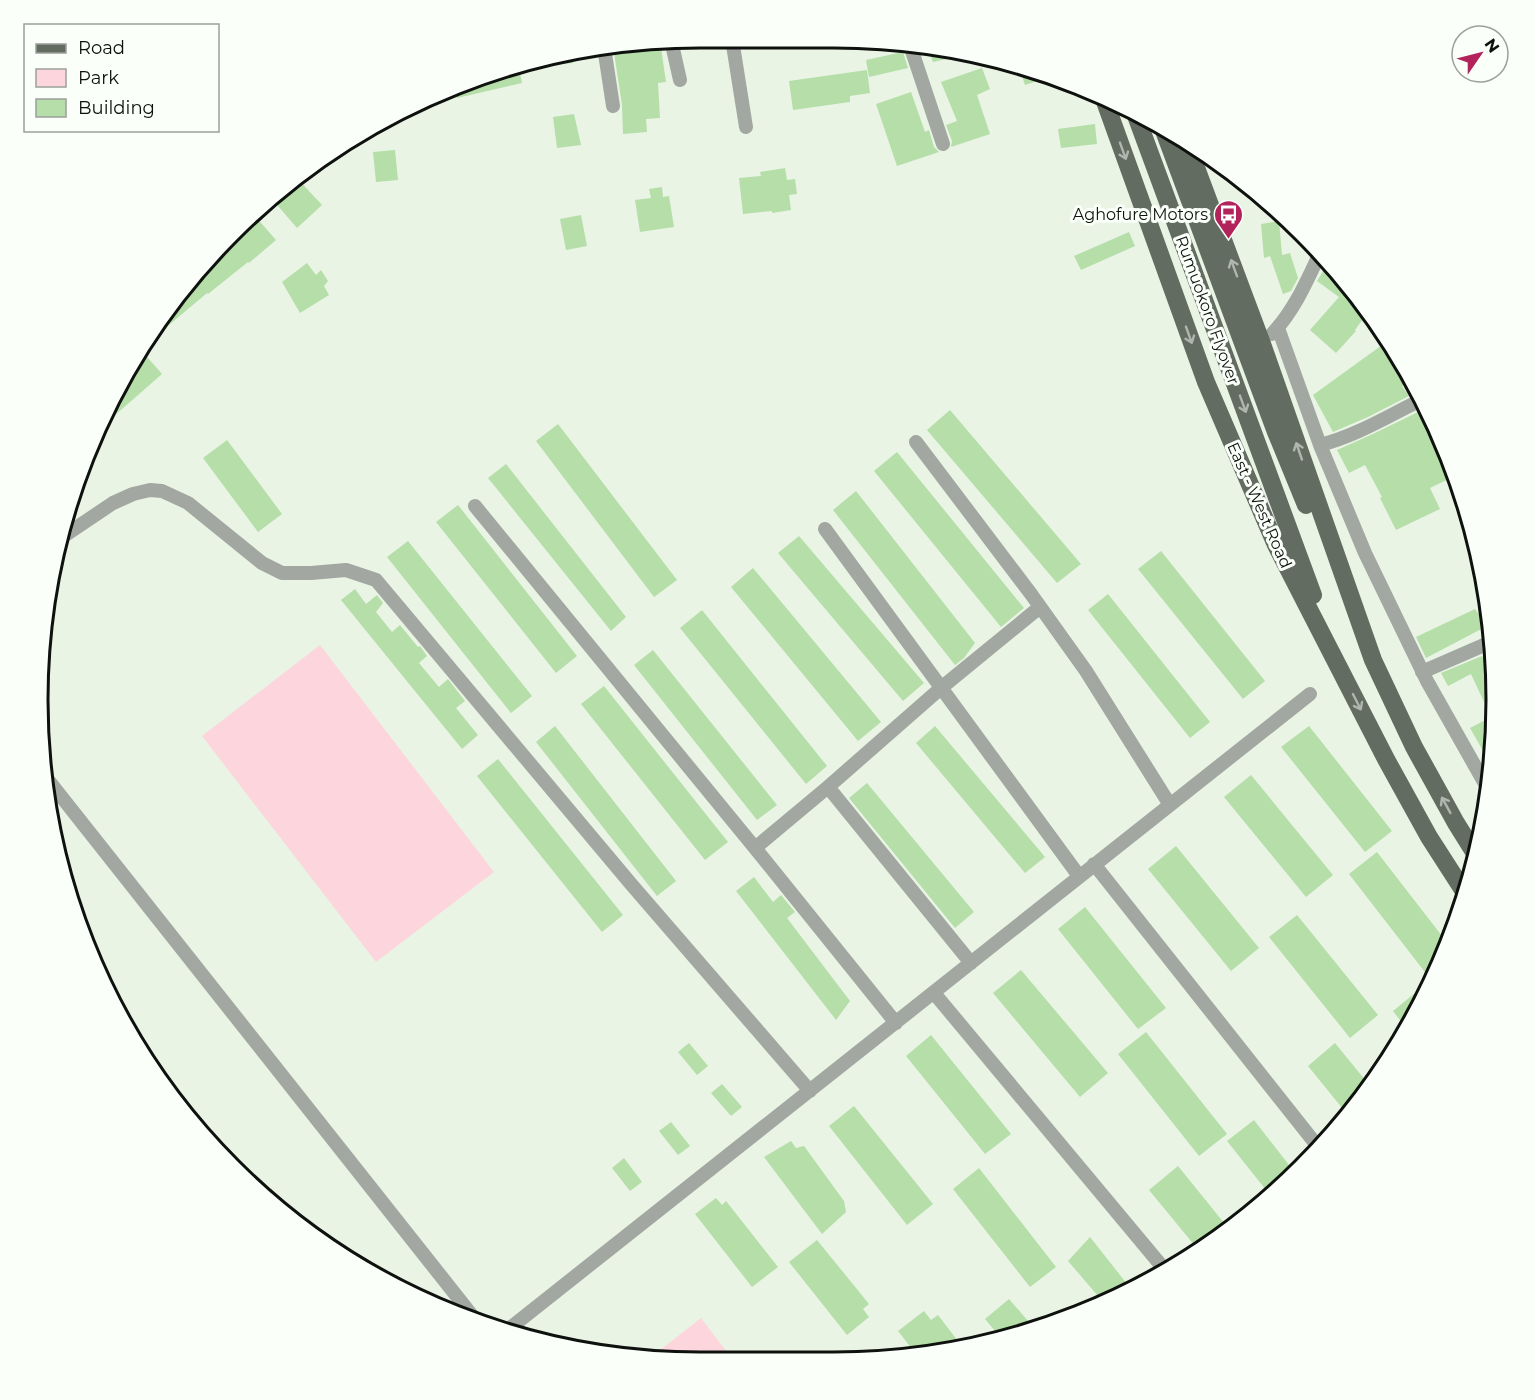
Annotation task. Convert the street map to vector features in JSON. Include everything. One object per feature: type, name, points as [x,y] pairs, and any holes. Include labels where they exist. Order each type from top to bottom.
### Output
[{"type":"main road","name":"East - West Road","points":[[1108,109],[1206,382],[1276,545],[1387,761],[1429,837],[1459,885]]},
{"type":"main road","name":"Rumuokoro Flyover","points":[[1139,124],[1340,668]]},
{"type":"main road","name":"Rumuokoro Flyover","points":[[1167,140],[1276,432],[1373,660]]},
{"type":"main road","points":[[1191,155],[1262,344],[1373,660],[1414,747],[1469,844]]},
{"type":"street","points":[[733,48],[746,127]]},
{"type":"street","points":[[673,49],[680,80]]},
{"type":"street","points":[[913,53],[943,144]]},
{"type":"street","points":[[605,56],[613,106]]},
{"type":"street","points":[[1262,344],[1290,312],[1316,261]]},
{"type":"street","points":[[1278,328],[1320,445],[1365,553],[1422,672],[1481,777]]},
{"type":"street","points":[[1320,445],[1352,434],[1414,403]]},
{"type":"street","points":[[916,442],[1086,670],[1170,805]]},
{"type":"street","points":[[70,532],[113,503],[133,494],[150,490],[162,491],[188,503],[262,563],[282,573],[346,570],[376,580],[631,884],[810,1091]]},
{"type":"street","points":[[475,506],[896,1023]]},
{"type":"street","points":[[825,529],[1079,876]]},
{"type":"street","points":[[755,848],[941,688],[1040,607]]},
{"type":"street","points":[[1422,672],[1484,645]]},
{"type":"street","points":[[514,1325],[1310,694]]},
{"type":"street","points":[[828,787],[971,963]]},
{"type":"street","points":[[55,788],[466,1308]]},
{"type":"street","points":[[1094,864],[1314,1141]]},
{"type":"street","points":[[934,993],[1161,1265]]},
{"type":"green space","points":[[320,645],[494,872],[376,962],[202,736]]},
{"type":"green space","points":[[701,1318],[727,1352],[700,1352],[659,1351]]},
{"type":"building","points":[[661,49],[666,82],[658,83],[660,118],[646,119],[647,132],[623,134],[622,105],[614,54]]},
{"type":"building","points":[[903,52],[908,68],[869,77],[866,60]]},
{"type":"building","points":[[931,56],[948,59],[933,62]]},
{"type":"building","points":[[982,68],[990,89],[977,95],[990,134],[951,147],[952,141],[946,125],[957,121],[941,82]]},
{"type":"building","points":[[867,70],[870,93],[850,96],[850,102],[793,110],[789,81]]},
{"type":"building","points":[[520,73],[522,83],[457,98],[456,96]]},
{"type":"building","points":[[1022,76],[1038,81],[1025,85]]},
{"type":"building","points":[[911,92],[925,132],[929,130],[934,147],[939,152],[897,166],[876,104]]},
{"type":"building","points":[[574,114],[581,145],[557,148],[553,117]]},
{"type":"building","points":[[1095,124],[1097,144],[1061,148],[1058,129]]},
{"type":"building","points":[[395,150],[398,180],[376,182],[373,152]]},
{"type":"building","points":[[785,168],[787,180],[795,179],[797,194],[789,195],[791,210],[743,214],[739,178],[761,176],[760,172]]},
{"type":"building","points":[[302,184],[322,205],[297,228],[277,204]]},
{"type":"building","points":[[662,187],[663,197],[669,196],[674,227],[640,232],[635,200],[651,198],[649,189]]},
{"type":"building","points":[[581,215],[587,246],[566,250],[560,219]]},
{"type":"building","points":[[259,220],[276,240],[165,329],[210,270]]},
{"type":"building","points":[[1276,221],[1279,224],[1282,255],[1290,253],[1298,278],[1291,291],[1283,294],[1270,256],[1264,258],[1261,224]]},
{"type":"building","points":[[1129,232],[1135,246],[1081,270],[1074,256]]},
{"type":"building","points":[[307,263],[316,275],[321,270],[328,281],[324,286],[329,295],[300,313],[282,282]]},
{"type":"building","points":[[1324,270],[1363,319],[1356,331],[1336,353],[1310,330],[1339,297],[1317,281]]},
{"type":"building","points":[[1381,346],[1399,374],[1404,384],[1402,386],[1409,396],[1333,432],[1313,395]]},
{"type":"building","points":[[146,356],[162,374],[113,417]]},
{"type":"building","points":[[950,410],[1081,564],[1057,583],[927,430]]},
{"type":"building","points":[[1419,413],[1447,480],[1430,488],[1440,509],[1396,530],[1365,465],[1349,473],[1337,450]]},
{"type":"building","points":[[558,424],[677,580],[654,597],[536,441]]},
{"type":"building","points":[[227,440],[282,514],[258,532],[203,458]]},
{"type":"building","points":[[897,452],[1024,608],[1001,627],[874,471]]},
{"type":"building","points":[[506,464],[626,617],[611,631],[488,478]]},
{"type":"building","points":[[856,491],[975,643],[964,658],[955,665],[833,510]]},
{"type":"building","points":[[458,505],[577,656],[556,673],[436,522]]},
{"type":"building","points":[[799,536],[924,683],[903,701],[778,553]]},
{"type":"building","points":[[408,541],[532,696],[511,713],[387,557]]},
{"type":"building","points":[[1161,551],[1265,681],[1243,699],[1138,569]]},
{"type":"building","points":[[753,568],[881,722],[858,741],[731,587]]},
{"type":"building","points":[[355,589],[366,604],[377,595],[383,603],[376,612],[392,632],[400,625],[427,656],[419,663],[439,687],[448,679],[465,701],[456,708],[478,735],[462,749],[341,600]]},
{"type":"building","points":[[1108,594],[1210,722],[1190,738],[1088,610]]},
{"type":"building","points":[[1475,609],[1480,616],[1482,629],[1426,658],[1416,637]]},
{"type":"building","points":[[702,610],[827,766],[806,784],[680,628]]},
{"type":"building","points":[[653,650],[777,805],[757,820],[634,665]]},
{"type":"building","points":[[1482,656],[1485,661],[1486,706],[1471,674],[1448,686],[1441,673]]},
{"type":"building","points":[[604,686],[728,842],[705,860],[581,704]]},
{"type":"building","points":[[1486,720],[1484,752],[1470,728]]},
{"type":"building","points":[[555,726],[676,881],[657,896],[536,742]]},
{"type":"building","points":[[935,726],[1045,857],[1025,873],[916,743]]},
{"type":"building","points":[[1309,726],[1392,831],[1365,852],[1281,747]]},
{"type":"building","points":[[498,759],[623,915],[602,932],[477,776]]},
{"type":"building","points":[[1251,775],[1333,875],[1306,897],[1224,797]]},
{"type":"building","points":[[867,783],[974,912],[955,928],[849,798]]},
{"type":"building","points":[[1176,846],[1259,948],[1231,971],[1148,869]]},
{"type":"building","points":[[1377,852],[1442,935],[1426,973],[1349,874]]},
{"type":"building","points":[[754,877],[773,902],[781,895],[795,912],[787,918],[850,1001],[836,1020],[736,891]]},
{"type":"building","points":[[1085,907],[1166,1008],[1138,1029],[1058,929]]},
{"type":"building","points":[[1297,915],[1378,1015],[1350,1038],[1269,937]]},
{"type":"building","points":[[1021,970],[1108,1073],[1080,1097],[993,993]]},
{"type":"building","points":[[1417,991],[1401,1022],[1393,1011]]},
{"type":"building","points":[[1146,1032],[1227,1134],[1199,1156],[1118,1054]]},
{"type":"building","points":[[931,1035],[1011,1134],[985,1154],[906,1056]]},
{"type":"building","points":[[689,1043],[708,1066],[697,1075],[678,1052]]},
{"type":"building","points":[[1335,1043],[1364,1079],[1342,1108],[1308,1066]]},
{"type":"building","points":[[722,1084],[742,1107],[731,1116],[711,1093]]},
{"type":"building","points":[[854,1106],[933,1204],[907,1225],[829,1126]]},
{"type":"building","points":[[1254,1120],[1290,1166],[1265,1189],[1227,1141]]},
{"type":"building","points":[[671,1122],[690,1146],[678,1155],[659,1131]]},
{"type":"building","points":[[791,1141],[796,1148],[804,1146],[844,1201],[846,1212],[822,1234],[764,1157]]},
{"type":"building","points":[[624,1158],[642,1182],[630,1191],[612,1168]]},
{"type":"building","points":[[1178,1166],[1224,1222],[1193,1244],[1149,1190]]},
{"type":"building","points":[[979,1168],[1056,1267],[1030,1287],[953,1189]]},
{"type":"building","points":[[716,1198],[722,1205],[726,1201],[778,1267],[752,1287],[695,1214]]},
{"type":"building","points":[[1090,1237],[1126,1283],[1098,1296],[1068,1261]]},
{"type":"building","points":[[817,1240],[869,1304],[863,1309],[869,1317],[847,1335],[789,1262]]},
{"type":"building","points":[[1009,1299],[1029,1322],[996,1332],[985,1319]]},
{"type":"building","points":[[924,1311],[931,1320],[938,1315],[957,1340],[911,1347],[898,1331]]},
{"type":"place","name":"Aghofure Motors","points":[[1229,240]]}]
